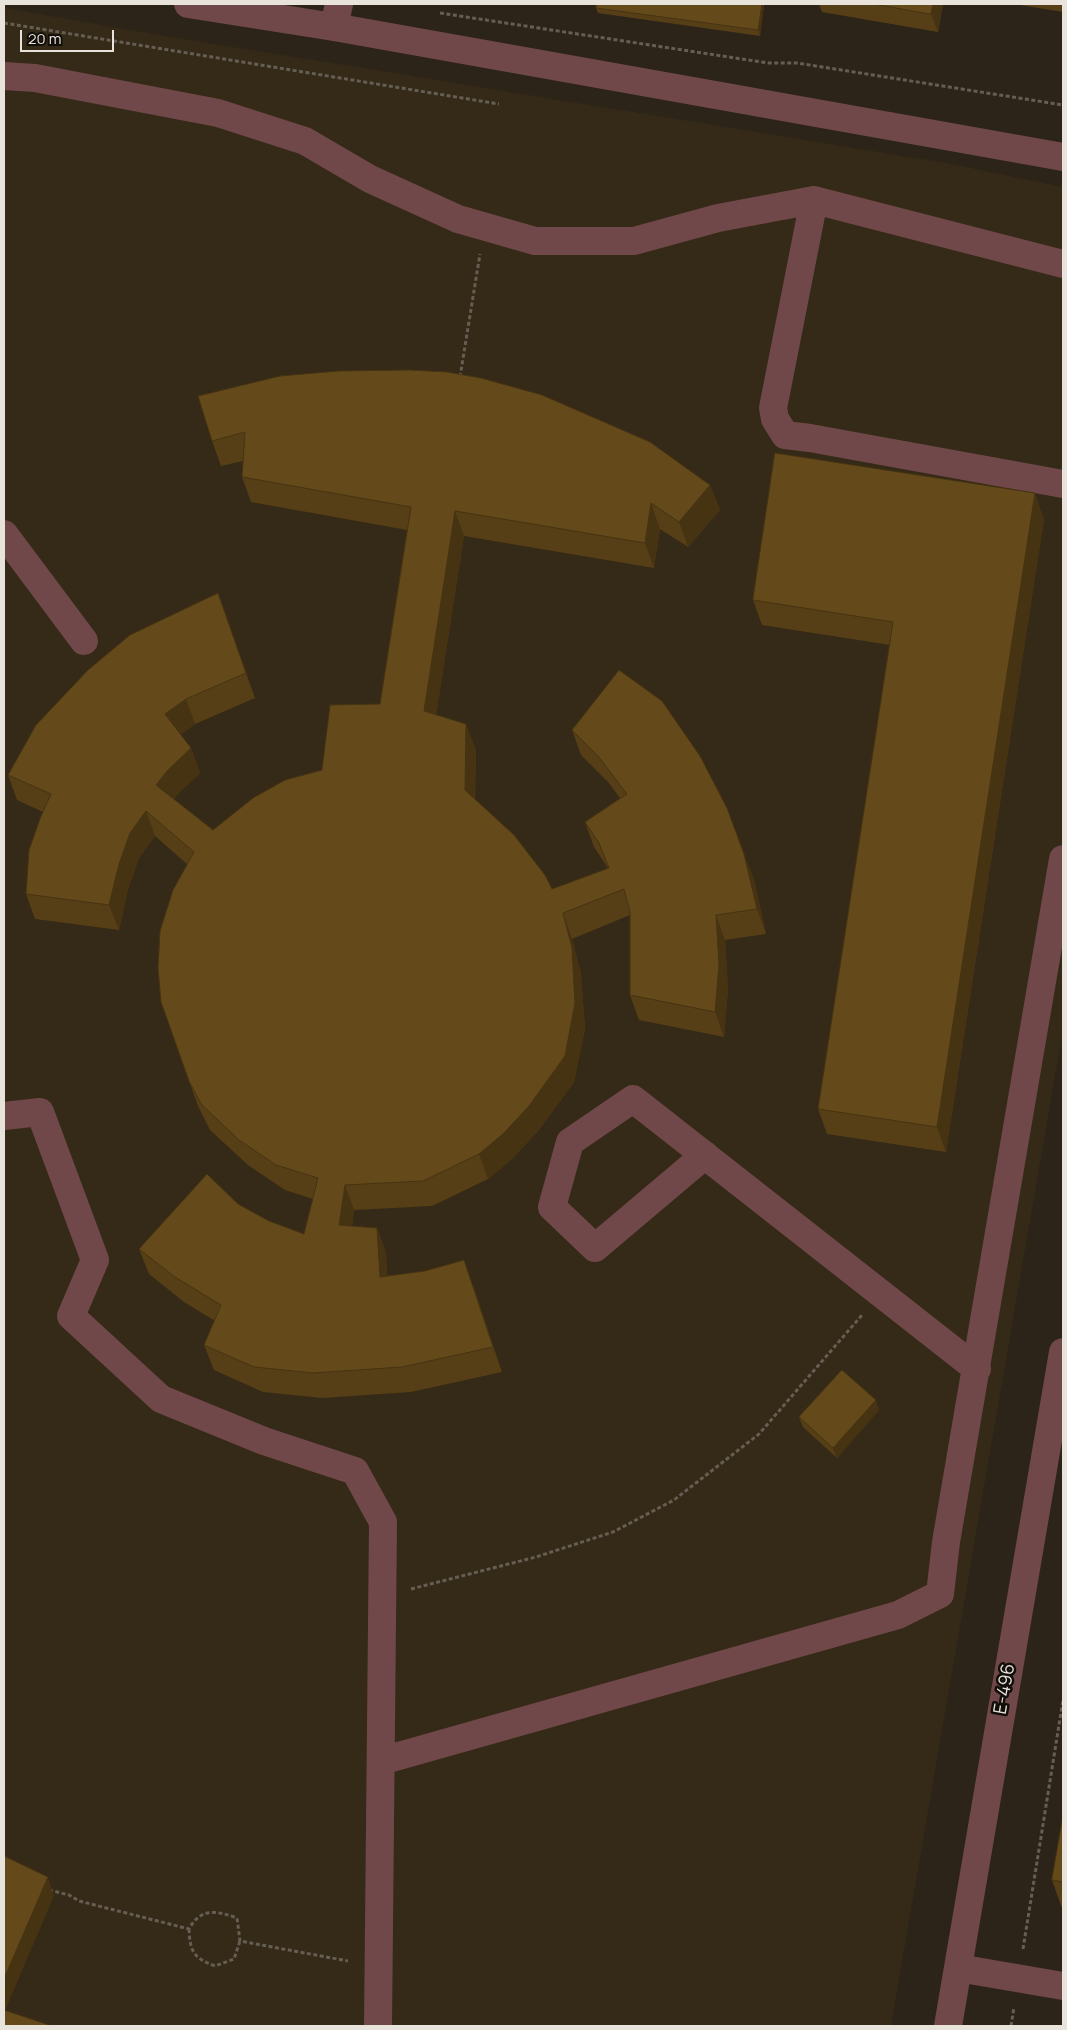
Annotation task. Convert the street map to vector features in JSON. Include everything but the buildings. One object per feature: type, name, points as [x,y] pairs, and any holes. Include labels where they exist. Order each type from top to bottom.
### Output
[{"type":"street","points":[[188,4],[337,15],[1063,157]]},
{"type":"street","points":[[4,76],[35,78],[218,113],[305,141],[370,179],[458,219],[536,241],[634,241],[718,218],[814,200],[1063,264]]},
{"type":"street","points":[[814,200],[773,408],[775,419],[785,435],[1063,484]]},
{"type":"street","points":[[4,534],[84,641]]},
{"type":"street","points":[[380,1761],[898,1616],[940,1594],[946,1542],[1063,859]]},
{"type":"street","points":[[705,1155],[595,1248],[552,1207],[570,1142],[633,1099],[705,1155],[877,1290],[977,1369]]},
{"type":"street","points":[[4,1116],[40,1112],[95,1260],[71,1316],[161,1399],[264,1441],[355,1471],[383,1522],[378,2026]]},
{"type":"street","name":"E-496","points":[[948,2026],[1063,1352]]},
{"type":"street","points":[[958,1968],[1063,1986]]},
{"type":"path","points":[[437,12],[768,63],[797,62],[1063,105]]},
{"type":"path","points":[[4,23],[499,104]]},
{"type":"path","points":[[460,378],[484,226]]},
{"type":"path","points":[[382,1597],[536,1557],[604,1535],[674,1500],[759,1434],[866,1310],[877,1290]]},
{"type":"path","points":[[1011,2026],[1063,1700]]},
{"type":"path","points":[[43,1888],[69,1895],[79,1901],[189,1928]]},
{"type":"path","points":[[218,1911],[236,1918],[240,1941],[234,1959],[214,1966],[196,1956],[190,1944],[189,1928],[193,1921],[201,1916],[218,1911]]},
{"type":"path","points":[[240,1941],[378,1967]]},
{"type":"shaded area","points":[[4,8],[947,163],[1063,187],[1063,1030],[891,2026],[4,2026]]}]
